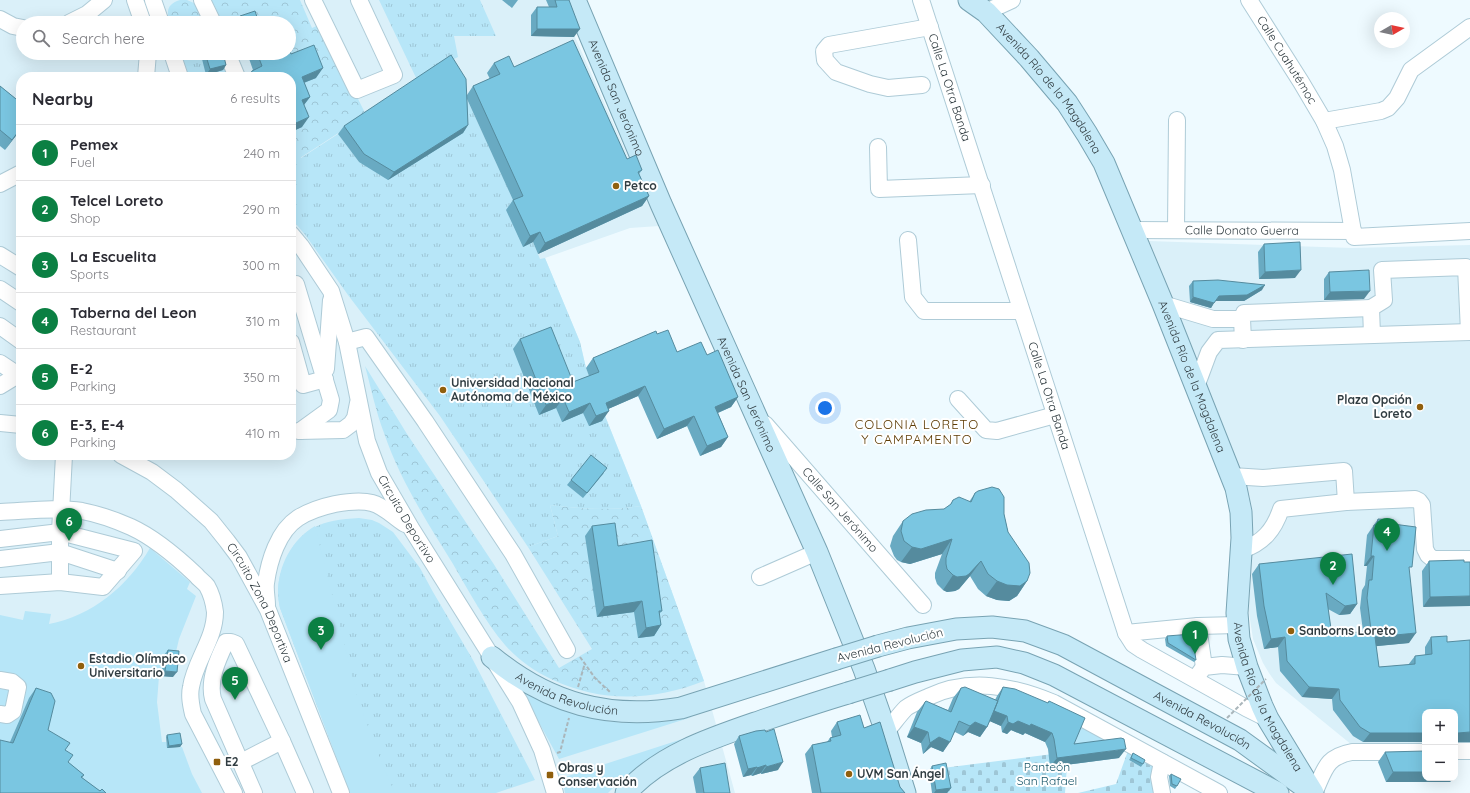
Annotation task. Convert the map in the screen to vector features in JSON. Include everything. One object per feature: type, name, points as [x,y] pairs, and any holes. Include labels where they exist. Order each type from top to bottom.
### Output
[{"type":"main road","name":"Avenida San Jerónimo","points":[[574,0],[661,204],[817,552],[864,669],[905,793]]},
{"type":"main road","name":"Avenida Río de la Magdalena","points":[[969,0],[986,12],[1029,58],[1067,103],[1104,163],[1232,476],[1241,512],[1242,550],[1237,625],[1247,667],[1268,719],[1313,793]]},
{"type":"main road","name":"Avenida Revolución","points":[[492,657],[521,679],[553,696],[605,710],[637,712],[662,711],[681,708],[908,638],[956,629],[992,627],[1026,631],[1062,645],[1240,740],[1313,793]]},
{"type":"main road","points":[[956,629],[962,660]]},
{"type":"main road","points":[[908,638],[915,672]]},
{"type":"main road","points":[[626,793],[643,776],[655,767],[719,735],[915,672],[962,660],[997,656],[1024,663],[1054,675],[1278,793]]},
{"type":"street","points":[[83,16],[104,0]]},
{"type":"street","points":[[135,0],[141,16]]},
{"type":"street","points":[[153,0],[159,16]]},
{"type":"street","points":[[202,0],[210,16]]},
{"type":"street","points":[[313,0],[358,90],[394,76],[359,0]]},
{"type":"street","name":"Calle La Otra Banda","points":[[921,0],[1126,633],[1133,644],[1200,673],[1246,708],[1268,719]]},
{"type":"street","points":[[986,12],[1012,0]]},
{"type":"street","name":"Calle Cuahutémoc","points":[[1249,0],[1302,82],[1324,121],[1335,146],[1342,170],[1353,234]]},
{"type":"street","points":[[0,19],[16,27]]},
{"type":"street","points":[[922,85],[888,88],[870,84],[836,72],[825,60],[824,51],[829,45],[930,27]]},
{"type":"street","points":[[1324,121],[1381,111],[1388,108],[1397,98],[1411,70],[1470,27]]},
{"type":"street","points":[[146,72],[147,60]]},
{"type":"street","points":[[174,60],[178,72]]},
{"type":"street","points":[[230,60],[235,72]]},
{"type":"street","points":[[1176,230],[1178,120]]},
{"type":"street","points":[[878,147],[879,189],[982,185]]},
{"type":"street","points":[[0,171],[16,173]]},
{"type":"street","points":[[0,184],[16,176]]},
{"type":"street","name":"Calle Donato Guerra","points":[[1132,230],[1353,234],[1470,231]]},
{"type":"street","name":"Circuito Deportivo","points":[[296,240],[331,291],[347,342],[367,441],[379,474],[510,685],[532,726],[555,793]]},
{"type":"street","points":[[908,240],[912,297],[924,311],[1021,311]]},
{"type":"street","points":[[0,255],[16,265]]},
{"type":"street","points":[[1196,387],[1209,352],[1218,340],[1243,340],[1470,332],[1466,267],[1382,270],[1384,300],[1371,308],[1244,313],[1242,319],[1243,340]]},
{"type":"street","points":[[296,284],[331,400],[328,410],[296,429]]},
{"type":"street","points":[[0,289],[16,300]]},
{"type":"street","points":[[325,378],[331,291]]},
{"type":"street","points":[[1162,304],[1213,319],[1242,319]]},
{"type":"street","points":[[1371,308],[1372,335]]},
{"type":"street","points":[[0,326],[16,337]]},
{"type":"street","points":[[347,342],[366,337],[425,421],[513,554],[567,650]]},
{"type":"street","points":[[296,360],[303,385],[325,378]]},
{"type":"street","points":[[0,363],[16,373]]},
{"type":"street","points":[[0,386],[16,377]]},
{"type":"street","points":[[296,430],[343,430],[351,424],[355,418],[358,399]]},
{"type":"street","points":[[958,400],[986,430],[997,431],[1055,415]]},
{"type":"street","name":"Calle San Jerónimo","points":[[756,414],[923,605]]},
{"type":"street","points":[[0,417],[16,415]]},
{"type":"street","points":[[0,423],[16,425]]},
{"type":"street","points":[[60,582],[60,532],[64,460]]},
{"type":"street","name":"Circuito Zona Deportiva","points":[[130,460],[152,472],[176,490],[211,521],[239,557],[268,610],[341,793]]},
{"type":"street","points":[[1232,476],[1263,478],[1344,471],[1346,502]]},
{"type":"street","points":[[1242,550],[1260,542],[1267,535],[1276,523],[1281,509],[1346,502],[1417,499],[1422,505],[1425,549],[1428,555],[1433,559],[1470,559]]},
{"type":"street","points":[[268,610],[265,584],[273,553],[284,532],[296,519],[317,508],[341,503],[371,502],[382,507],[412,528]]},
{"type":"street","points":[[0,512],[61,510],[82,511],[102,516],[131,527],[164,548],[206,585],[215,612],[212,630],[193,677],[190,700],[193,714],[234,793]]},
{"type":"street","points":[[0,539],[60,532],[134,552],[103,586],[60,582],[0,586]]},
{"type":"street","points":[[0,559],[60,552],[118,571]]},
{"type":"street","points":[[760,578],[817,552]]},
{"type":"street","points":[[1126,633],[1198,626],[1237,625]]},
{"type":"street","points":[[1198,626],[1200,673],[1222,665],[1247,667]]},
{"type":"street","points":[[254,793],[211,692],[211,686],[218,661],[226,642],[236,644],[305,793]]},
{"type":"street","points":[[0,680],[12,682],[18,687],[13,711],[7,715],[0,714]]},
{"type":"street","points":[[886,732],[906,708],[933,694],[964,686],[993,686],[1023,692],[1054,703],[1219,793]]},
{"type":"street","points":[[240,762],[282,741]]},
{"type":"street","points":[[1458,751],[1470,751]]},
{"type":"street","points":[[1313,793],[1328,764],[1341,754],[1352,752],[1422,752]]},
{"type":"street","points":[[1162,762],[1159,777],[1162,793]]},
{"type":"path","points":[[585,663],[595,678],[612,694]]},
{"type":"path","points":[[1227,718],[1266,679]]},
{"type":"shaded area","name":"Universidad Nacional Autónoma de México","points":[[0,0],[560,0],[659,226],[630,228],[545,258],[580,342],[586,368],[641,506],[704,681],[735,793],[0,793]]},
{"type":"shaded area","points":[[1149,241],[1352,248],[1470,245],[1470,744],[1458,744],[1458,709],[1422,709],[1422,744],[1352,745],[1276,683],[1263,663],[1253,639],[1249,613],[1250,498]]},
{"type":"green space","points":[[180,0],[187,0],[196,4],[208,0],[300,0],[312,28],[321,24],[366,115],[300,158],[296,148],[296,86],[316,77],[285,64],[286,60],[296,60],[296,16],[168,16],[170,6]]},
{"type":"green space","points":[[379,0],[480,0],[496,36],[454,36],[458,57],[446,63],[418,82]]},
{"type":"green space","points":[[183,60],[225,60],[231,72],[187,72]]},
{"type":"green space","points":[[466,97],[516,206],[523,246],[533,242],[540,259],[545,258],[580,342],[586,368],[641,506],[618,509],[596,509],[550,505],[558,536],[528,547],[440,416],[296,224],[296,147],[301,158],[338,134],[359,162]]},
{"type":"green space","points":[[365,366],[407,434],[493,563],[559,668],[592,649],[528,547],[558,536],[550,505],[596,509],[618,509],[641,506],[704,681],[685,688],[646,695],[608,695],[570,687],[532,669],[515,656],[484,617],[406,484],[390,450],[381,425]]},
{"type":"green space","points":[[359,518],[372,520],[393,532],[420,568],[473,660],[535,780],[496,793],[350,793],[280,608],[278,590],[279,579],[285,562],[291,550],[305,533],[323,524]]},
{"type":"green space","points":[[315,526],[358,700],[384,769],[395,793],[350,793],[280,608],[278,596],[279,584],[284,561],[297,541]]},
{"type":"green space","name":"Estadio Olímpico Universitario","points":[[150,548],[190,582],[187,589],[196,596],[179,639],[175,656],[164,655],[161,676],[159,676],[157,702],[162,742],[166,742],[168,748],[182,747],[192,774],[202,793],[0,793],[0,615],[23,620],[25,611],[51,614],[49,624],[80,614],[94,606],[120,587],[141,562]]},
{"type":"green space","points":[[521,690],[562,709],[594,719],[627,723],[643,723],[692,717],[559,759]]},
{"type":"green space","points":[[1080,722],[1124,745],[1068,752]]},
{"type":"green space","points":[[710,730],[669,750],[643,765],[631,773],[608,793],[565,793],[562,778]]},
{"type":"green space","name":"Panteón San Rafael","points":[[1129,748],[1134,751],[1129,760],[1141,767],[1146,757],[1157,763],[1159,793],[1078,793],[1116,784]]},
{"type":"green space","name":"Panteón San Rafael","points":[[1068,752],[1065,793],[946,793],[943,768]]},
{"type":"building","points":[[555,0],[569,0],[580,29],[537,29],[537,7],[557,7]]},
{"type":"building","points":[[255,11],[257,16],[240,16]]},
{"type":"building","points":[[573,40],[627,159],[636,155],[642,170],[638,172],[649,196],[545,243],[540,232],[530,236],[513,200],[523,196],[473,86],[500,74],[494,63],[509,56],[514,67]]},
{"type":"building","points":[[314,45],[323,68],[302,77],[310,97],[302,100],[309,117],[296,123],[296,72],[252,72],[262,66],[260,60],[296,60],[296,52]]},
{"type":"building","points":[[451,55],[466,79],[468,125],[394,172],[364,154],[344,126]]},
{"type":"building","points":[[207,60],[225,60],[226,65],[210,69]]},
{"type":"building","points":[[0,86],[16,99],[16,135],[12,140],[0,130]]},
{"type":"building","points":[[1300,242],[1301,270],[1265,272],[1264,244]]},
{"type":"building","points":[[1369,270],[1370,291],[1330,292],[1329,272]]},
{"type":"building","points":[[1218,280],[1265,285],[1247,295],[1219,296],[1214,303],[1193,297],[1193,281]]},
{"type":"building","points":[[551,327],[573,382],[599,372],[593,358],[656,331],[657,334],[668,330],[677,352],[701,342],[707,355],[718,350],[738,397],[715,407],[728,437],[707,446],[694,416],[664,429],[645,386],[606,403],[609,411],[596,416],[590,403],[569,412],[563,398],[546,405],[520,339]]},
{"type":"building","points":[[591,455],[607,468],[587,493],[571,480]]},
{"type":"building","points":[[992,487],[999,489],[1004,497],[1004,514],[1008,532],[1029,563],[1030,573],[1027,581],[1020,586],[1007,585],[997,581],[988,574],[981,561],[966,576],[957,577],[953,575],[947,569],[946,564],[946,558],[952,539],[921,549],[912,547],[904,541],[901,531],[903,521],[912,514],[926,510],[944,509],[951,504],[953,500],[959,497],[971,502],[975,493]]},
{"type":"building","points":[[1378,519],[1394,520],[1393,524],[1416,527],[1412,567],[1409,567],[1416,633],[1375,637],[1379,667],[1415,664],[1415,656],[1432,654],[1431,637],[1447,636],[1447,642],[1470,640],[1470,732],[1458,733],[1458,709],[1422,709],[1422,733],[1370,733],[1360,727],[1340,700],[1339,689],[1309,687],[1287,661],[1285,637],[1271,639],[1264,606],[1259,564],[1352,554],[1357,604],[1345,606],[1326,593],[1332,636],[1371,630],[1367,598],[1369,580],[1372,580],[1374,556],[1371,556],[1374,525],[1377,525]]},
{"type":"building","points":[[615,523],[618,546],[652,540],[662,611],[659,611],[661,625],[646,628],[642,601],[604,607],[592,526]]},
{"type":"building","points":[[1464,560],[1464,562],[1470,562],[1470,596],[1430,597],[1429,561]]},
{"type":"building","points":[[1192,634],[1196,660],[1168,643],[1167,636]]},
{"type":"building","points":[[168,650],[179,651],[177,672],[165,671]]},
{"type":"building","points":[[965,687],[998,701],[987,727],[975,722],[970,726],[959,721],[950,742],[939,737],[930,743],[928,732],[914,727],[925,702],[926,701],[951,712],[961,688]]},
{"type":"building","points":[[1003,687],[1015,689],[1048,703],[1049,701],[1085,718],[1074,744],[1121,738],[1124,739],[1126,749],[1057,758],[1052,733],[1031,724],[1030,726],[1018,721],[1013,724],[1008,722],[1007,716],[994,711]]},
{"type":"building","points":[[36,688],[51,693],[55,701],[48,730],[70,743],[65,750],[73,755],[68,762],[84,775],[81,777],[100,791],[102,789],[106,793],[0,793],[0,740],[13,743]]},
{"type":"building","name":"UVM San Ángel","points":[[860,715],[864,728],[880,722],[900,787],[905,793],[821,793],[812,745],[831,741],[830,738],[841,735],[837,722]]},
{"type":"building","points":[[774,729],[783,762],[766,767],[766,765],[748,769],[739,736],[756,731],[765,730],[766,732]]},
{"type":"building","points":[[180,733],[182,744],[169,746],[167,735]]},
{"type":"building","points":[[1422,751],[1422,772],[1393,772],[1385,752]]},
{"type":"building","points":[[1133,753],[1145,760],[1143,764],[1131,758]]},
{"type":"building","points":[[725,763],[730,793],[704,793],[700,768]]},
{"type":"building","points":[[946,763],[951,788],[936,790],[932,766]]},
{"type":"building","points":[[1171,774],[1181,779],[1177,786],[1172,784]]},
{"type":"place","name":"Petco","points":[[616,186]]},
{"type":"place","name":"Universidad Nacional Autónoma de México","points":[[443,390]]},
{"type":"place","name":"Plaza Opción Loreto","points":[[1420,407]]},
{"type":"place","name":"E-3, E-4","points":[[69,541]]},
{"type":"place","name":"Taberna del Leon","points":[[1387,551]]},
{"type":"place","name":"Telcel Loreto","points":[[1333,585]]},
{"type":"place","name":"Sanborns Loreto","points":[[1291,631]]},
{"type":"place","name":"La Escuelita","points":[[321,650]]},
{"type":"place","name":"Pemex","points":[[1195,654]]},
{"type":"place","name":"Estadio Olímpico Universitario","points":[[81,666]]},
{"type":"place","name":"E-2","points":[[235,700]]},
{"type":"place","name":"E2","points":[[217,762]]},
{"type":"place","name":"UVM San Ángel","points":[[849,774]]},
{"type":"place","name":"Obras y Conservación","points":[[550,775]]},
{"type":"district","name":"COLONIA LORETO Y CAMPAMENTO","points":[[917,432]]}]
